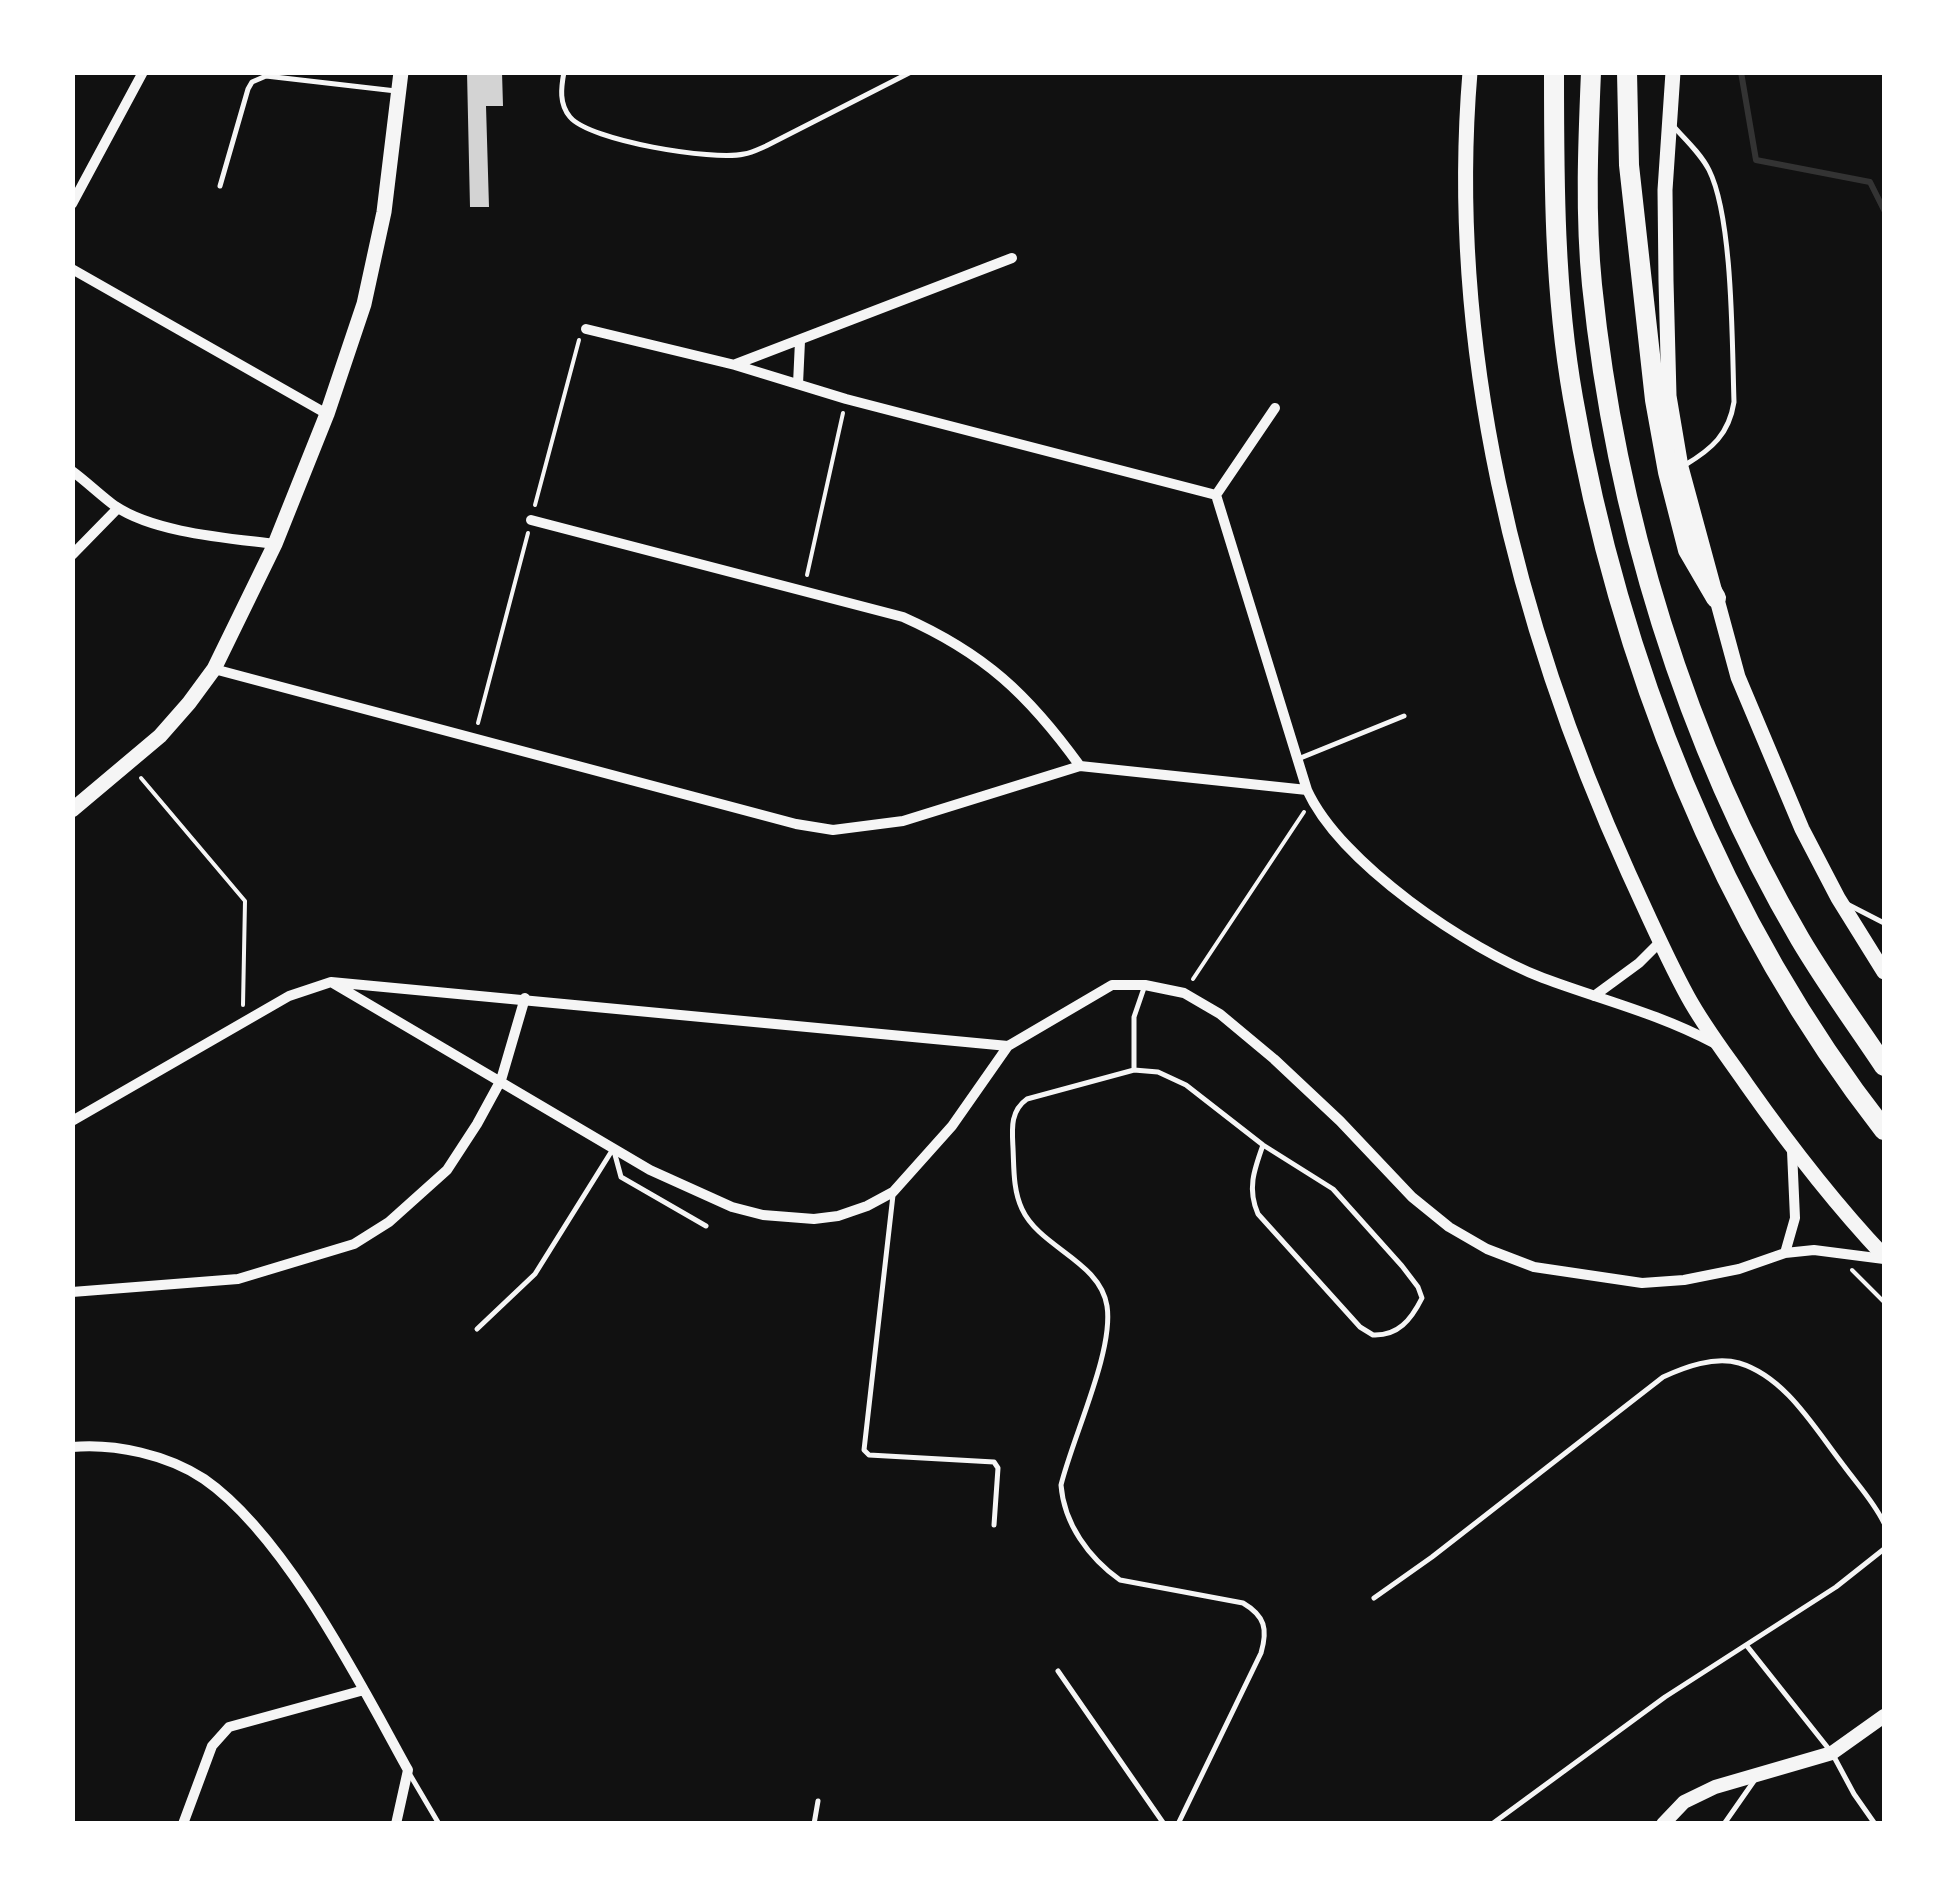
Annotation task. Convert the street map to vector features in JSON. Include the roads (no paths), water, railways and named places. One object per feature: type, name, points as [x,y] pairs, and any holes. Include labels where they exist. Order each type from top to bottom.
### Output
[{"type":"highway","points":[[1554,72],[1560,289],[1572,395],[1601,528],[1626,617],[1662,725],[1707,837],[1803,1011],[1884,1130]]},
{"type":"highway","points":[[1591,72],[1588,202],[1592,283],[1605,384],[1640,551],[1689,699],[1757,860],[1800,940],[1884,1066]]},
{"type":"highway","points":[[1627,72],[1630,164],[1655,400],[1688,550],[1716,598]]},
{"type":"main road","points":[[72,810],[160,736],[214,670],[275,544],[327,414],[364,304],[376,259],[401,72]]},
{"type":"main road","points":[[1470,72],[1465,217],[1477,352],[1507,518],[1549,673],[1588,784],[1689,999],[1792,1148],[1884,1258]]},
{"type":"main road","points":[[1673,72],[1664,190],[1669,396],[1681,467],[1738,677],[1802,829],[1838,898],[1884,972]]},
{"type":"street","points":[[72,204],[142,72]]},
{"type":"street","points":[[735,365],[1012,258]]},
{"type":"street","points":[[72,269],[327,414]]},
{"type":"street","points":[[586,329],[735,365],[846,399],[1216,495]]},
{"type":"street","points":[[798,384],[800,341]]},
{"type":"street","points":[[1216,495],[1275,408]]},
{"type":"street","points":[[72,470],[118,508],[180,529],[275,544]]},
{"type":"street","points":[[1216,495],[1310,795],[1382,880],[1466,939],[1539,976],[1659,1016],[1720,1047]]},
{"type":"street","points":[[72,555],[118,508]]},
{"type":"street","points":[[531,520],[903,617],[944,635],[976,654],[1051,726],[1080,766]]},
{"type":"street","points":[[214,670],[796,824],[833,830],[903,821],[1080,766],[1310,795]]},
{"type":"street","points":[[1594,996],[1660,942]]},
{"type":"street","points":[[332,982],[650,1170],[732,1207],[786,1219],[838,1216],[893,1192],[952,1126],[1008,1046],[1112,985],[1144,984],[1184,993],[1220,1014],[1274,1059],[1448,1228],[1487,1249],[1534,1267],[1642,1283],[1684,1280],[1739,1269],[1785,1253],[1834,1252],[1884,1258]]},
{"type":"street","points":[[72,1121],[289,996],[332,982],[1008,1046]]},
{"type":"street","points":[[72,1292],[238,1279],[354,1244],[389,1222],[447,1170],[502,1080],[525,998]]},
{"type":"street","points":[[1785,1253],[1795,1218],[1792,1148]]},
{"type":"street","points":[[72,1447],[123,1450],[164,1459],[204,1479],[243,1514],[284,1565],[364,1690],[408,1770],[396,1824]]},
{"type":"street","points":[[183,1824],[212,1746],[228,1727],[364,1690]]},
{"type":"street","points":[[1662,1824],[1684,1802],[1715,1787],[1832,1752],[1884,1716]]},
{"type":"lane","points":[[564,72],[562,102],[577,124],[610,136],[715,155],[743,154],[766,146],[911,72]]},
{"type":"lane","points":[[220,186],[248,89],[258,78],[400,92]]},
{"type":"lane","points":[[1669,122],[1708,167],[1716,188],[1727,271],[1734,386],[1732,418],[1723,436],[1708,452],[1681,467]]},
{"type":"lane","points":[[1298,759],[1404,716]]},
{"type":"lane","points":[[1838,898],[1884,923]]},
{"type":"lane","points":[[1134,1070],[1134,1017],[1144,984]]},
{"type":"lane","points":[[1178,1824],[1261,1653],[1266,1636],[1264,1622],[1256,1610],[1244,1603],[1120,1580],[1087,1549],[1071,1523],[1061,1485],[1099,1364],[1108,1307],[1093,1277],[1045,1238],[1023,1212],[1014,1174],[1014,1116],[1027,1099],[1134,1070],[1158,1072],[1186,1085],[1263,1145],[1333,1189],[1418,1287],[1422,1298],[1396,1331],[1373,1335],[1360,1327],[1258,1214],[1251,1198],[1251,1184],[1263,1145]]},
{"type":"lane","points":[[614,1148],[621,1177],[706,1226]]},
{"type":"lane","points":[[477,1329],[535,1274],[614,1148]]},
{"type":"lane","points":[[893,1192],[864,1450],[869,1455],[994,1462],[998,1468],[994,1526]]},
{"type":"lane","points":[[1374,1598],[1621,1406],[1686,1366],[1734,1362],[1755,1370],[1780,1388],[1808,1418],[1877,1509],[1884,1524]]},
{"type":"lane","points":[[1492,1824],[1665,1697],[1836,1588],[1884,1549]]},
{"type":"lane","points":[[1747,1646],[1832,1752],[1875,1824]]},
{"type":"lane","points":[[1058,1672],[1164,1824]]},
{"type":"lane","points":[[408,1770],[439,1824]]},
{"type":"lane","points":[[1724,1824],[1758,1774]]},
{"type":"lane","points":[[814,1824],[818,1801]]},
{"type":"waterway","points":[[1741,72],[1756,160],[1870,182],[1884,210]]}]
